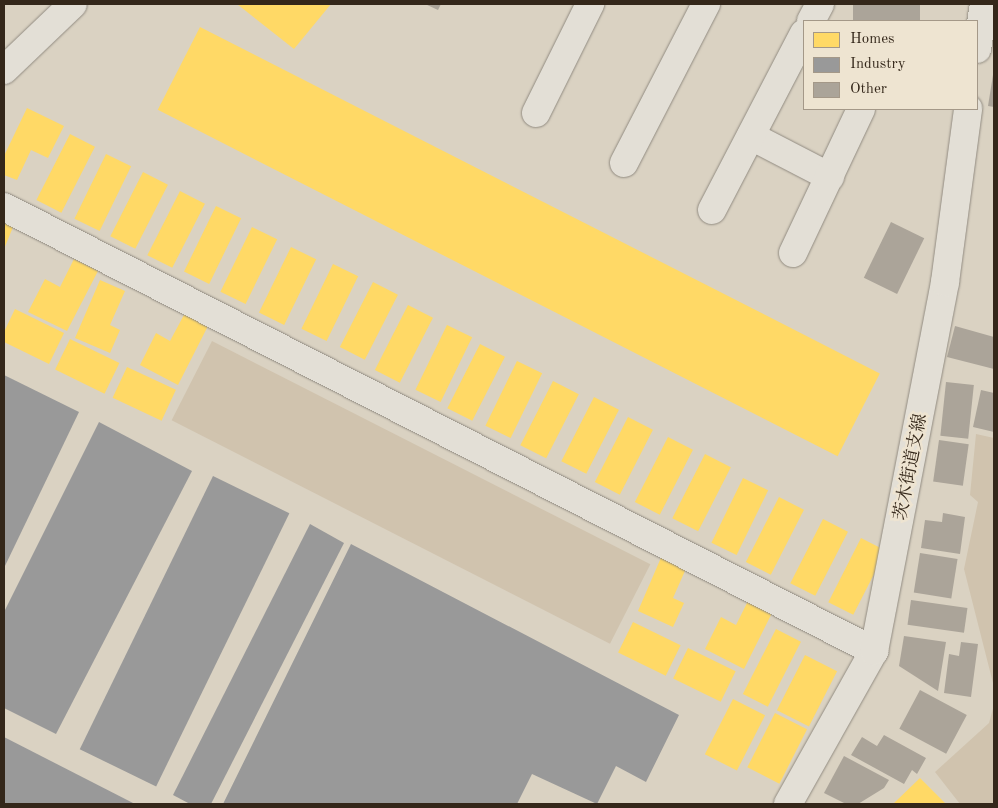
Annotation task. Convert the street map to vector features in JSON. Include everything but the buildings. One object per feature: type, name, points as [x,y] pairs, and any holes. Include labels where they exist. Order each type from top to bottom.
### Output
[{"type":"street","points":[[4,70],[73,4]]},
{"type":"street","points":[[536,113],[590,4]]},
{"type":"street","points":[[624,163],[706,4]]},
{"type":"street","points":[[811,20],[820,4]]},
{"type":"street","points":[[978,43],[984,4]]},
{"type":"street","points":[[712,210],[803,35]]},
{"type":"street","points":[[794,253],[862,110]]},
{"type":"street","name":"茨木街道支線","points":[[788,804],[874,651],[945,282],[968,110]]},
{"type":"street","points":[[751,136],[830,177]]},
{"type":"street","points":[[4,207],[874,651]]},
{"type":"shaded area","points":[[212,341],[650,564],[610,644],[172,420]]},
{"type":"shaded area","points":[[976,434],[994,438],[994,687],[964,569],[978,502],[970,495]]},
{"type":"shaded area","points":[[994,705],[994,804],[960,804],[935,772],[989,723]]}]
